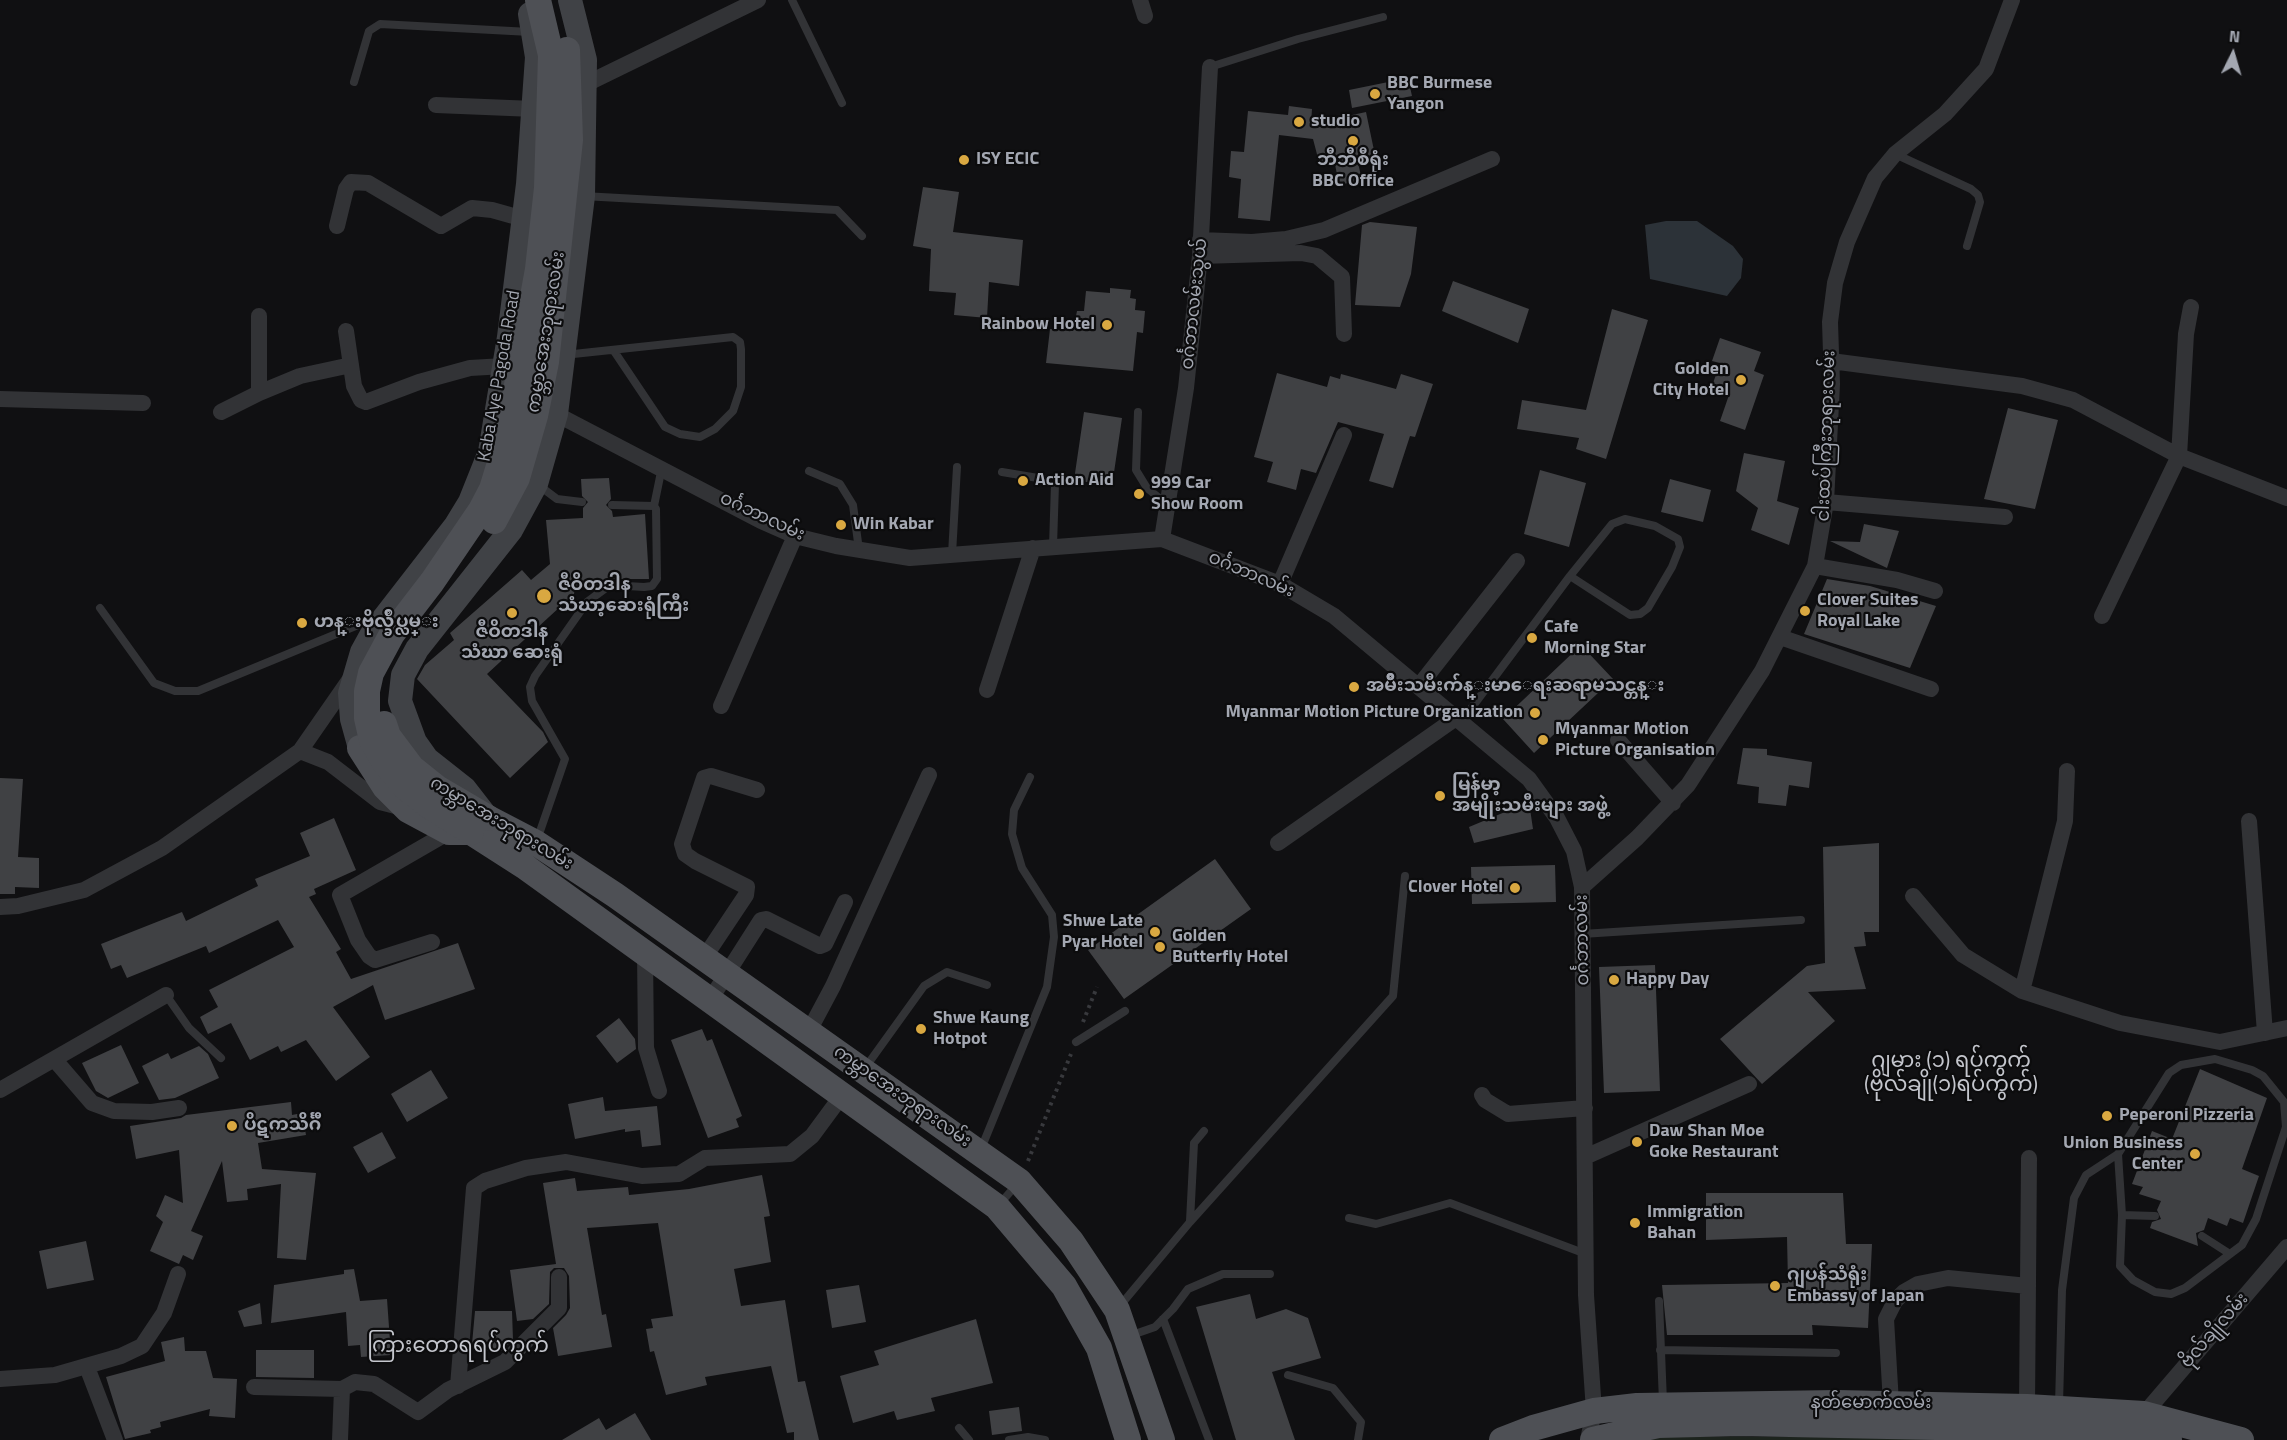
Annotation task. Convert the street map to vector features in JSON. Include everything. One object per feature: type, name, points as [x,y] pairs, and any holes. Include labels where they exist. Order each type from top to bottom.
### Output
[{"type":"main road","name":"Kaba Aye Pagoda Road","points":[[469,827],[465,789],[427,759],[415,742],[400,701],[403,675],[417,649],[511,530],[536,484],[556,414],[583,196],[585,60],[527,0]]},
{"type":"main road","name":"ကမ္ဘာအေးဘုရားလမ်း","points":[[538,0],[551,55],[549,154],[538,269],[507,440],[492,489],[481,510],[432,582],[392,634],[371,673],[367,691],[367,718],[372,740],[385,764],[405,787],[420,799],[469,827],[997,1207],[1064,1286],[1099,1348],[1128,1440]]},
{"type":"main road","name":"ကမ္ဘာအေးဘုရားလမ်း","points":[[469,827],[436,788],[412,768],[388,736],[381,717],[381,702],[394,660],[467,562],[507,497],[517,478],[535,416],[546,362],[557,278],[570,140],[569,56],[555,0]]},
{"type":"main road","name":"Kaba Aye Pagoda Road","points":[[360,748],[352,719],[351,693],[362,652],[387,613],[443,544],[470,502],[490,452],[525,219],[537,57],[559,32],[570,0]]},
{"type":"main road","name":"ကမ္ဘာအေးဘုရားလမ်း","points":[[360,748],[384,787],[408,810],[536,843],[729,974],[1019,1181],[1071,1241],[1117,1310],[1162,1440]]},
{"type":"main road","name":"နတ်မောက်လမ်း","points":[[1502,1440],[1533,1428],[1594,1412],[1663,1405],[1838,1415],[1886,1421],[2058,1419],[2143,1423],[2241,1440]]},
{"type":"main road","name":"နတ်မောက်လမ်း","points":[[1886,1421],[2027,1407],[2058,1419]]},
{"type":"main road","name":"နတ်မောက်လမ်း","points":[[1593,1440],[1658,1425],[1741,1423],[1838,1415]]},
{"type":"main road","name":"နတ်မောက်လမ်း","points":[[2143,1423],[2169,1440]]},
{"type":"street","points":[[586,84],[758,0]]},
{"type":"street","points":[[1140,0],[1145,16]]},
{"type":"street","name":"ငါးထပ်ကြီးဘုရားလမ်း","points":[[1582,887],[1673,803],[1719,737],[1780,638],[1815,566],[1826,502],[1831,361],[1830,322],[1835,283],[1847,242],[1875,178],[1895,154],[1945,114],[1986,69],[2012,0]]},
{"type":"street","name":"ဝင်္ဂဘာလမ်းသွယ်","points":[[1162,539],[1186,388],[1200,248],[1210,66]]},
{"type":"street","points":[[436,105],[534,109]]},
{"type":"street","points":[[1200,248],[1286,239],[1324,230],[1492,159]]},
{"type":"street","points":[[337,226],[346,189],[351,182],[368,183],[441,226],[472,208],[492,210],[525,219]]},
{"type":"street","points":[[1200,248],[1301,253],[1317,256],[1342,277],[1344,334]]},
{"type":"street","points":[[2102,616],[2179,456],[2186,334],[2191,307]]},
{"type":"street","points":[[259,316],[259,393]]},
{"type":"street","points":[[346,331],[354,386],[361,400],[366,402],[419,382],[460,371],[504,366]]},
{"type":"street","points":[[1831,361],[2022,386],[2073,400],[2179,456],[2287,498]]},
{"type":"street","points":[[221,412],[300,376],[351,365]]},
{"type":"street","points":[[0,399],[143,403]]},
{"type":"street","name":"ဝင်္ဂဘာလမ်း","points":[[556,414],[662,467],[761,521],[795,536],[859,550],[910,558],[1162,539],[1280,584],[1334,616],[1529,779],[1557,818],[1574,851],[1582,887],[1586,1295],[1594,1412],[1587,1440]]},
{"type":"street","points":[[1280,584],[1344,435]]},
{"type":"street","points":[[1826,502],[2005,517]]},
{"type":"street","points":[[721,706],[795,536]]},
{"type":"street","points":[[987,690],[1033,548]]},
{"type":"street","points":[[1419,686],[1517,561]]},
{"type":"street","points":[[1815,566],[1897,580],[1935,591]]},
{"type":"street","points":[[1780,638],[1931,689]]},
{"type":"street","points":[[0,907],[18,906],[84,890],[162,848],[300,752],[356,670]]},
{"type":"street","points":[[1278,843],[1458,720]]},
{"type":"street","points":[[1618,740],[1673,803]]},
{"type":"street","points":[[300,752],[328,762],[380,802],[408,810]]},
{"type":"street","points":[[2022,991],[2065,821],[2067,771]]},
{"type":"street","points":[[704,958],[746,895],[747,887],[695,861],[685,854],[682,844],[704,778],[711,776],[757,790]]},
{"type":"street","points":[[809,1031],[833,986],[929,776]]},
{"type":"street","points":[[2249,821],[2265,1033]]},
{"type":"street","points":[[432,942],[375,960],[369,956],[358,939],[340,895],[469,827]]},
{"type":"street","points":[[1913,896],[1963,955],[2022,991],[2120,1023],[2220,1042],[2287,1028]]},
{"type":"street","points":[[710,1000],[729,974],[761,920],[766,920],[820,946],[825,944],[845,902]]},
{"type":"street","points":[[645,952],[646,1048],[659,1090]]},
{"type":"street","points":[[0,1090],[166,995]]},
{"type":"street","points":[[54,1059],[92,1103],[114,1111],[152,1112],[178,1108]]},
{"type":"street","points":[[1585,1157],[1749,1084]]},
{"type":"street","points":[[458,1386],[474,1188],[485,1181],[526,1168],[567,1162],[642,1176],[679,1174],[705,1158],[790,1154],[812,1136],[843,1094]]},
{"type":"street","points":[[1482,1095],[1485,1100],[1508,1114],[1585,1108]]},
{"type":"street","points":[[2027,1407],[2030,1158]]},
{"type":"street","name":"ဗိုလ်ချိုလမ်း","points":[[2143,1423],[2287,1247]]},
{"type":"street","points":[[0,1379],[55,1375],[121,1356],[142,1346],[164,1313],[178,1274]]},
{"type":"street","points":[[254,1387],[342,1389],[355,1382],[374,1384],[418,1412],[458,1386],[505,1362],[557,1311],[560,1304],[559,1277]]},
{"type":"street","points":[[1886,1421],[1886,1319],[1895,1301],[1904,1292],[1918,1284],[1948,1278],[2028,1286]]},
{"type":"street","points":[[87,1367],[115,1440]]},
{"type":"street","points":[[340,1440],[342,1389]]},
{"type":"lane","points":[[792,0],[842,103]]},
{"type":"lane","points":[[1210,66],[1298,39],[1383,17]]},
{"type":"lane","points":[[354,82],[369,31],[380,24],[559,32]]},
{"type":"lane","points":[[1895,154],[1971,189],[1978,195],[1980,201],[1967,246]]},
{"type":"lane","points":[[583,196],[837,210],[862,236]]},
{"type":"lane","points":[[564,355],[733,337],[740,342],[741,349],[741,387],[733,411],[715,429],[700,437],[680,434],[665,427],[614,351]]},
{"type":"lane","points":[[1138,412],[1136,470],[1147,488],[1169,506]]},
{"type":"lane","points":[[536,843],[565,759],[531,701],[530,687],[535,676],[588,602],[610,585],[652,586],[657,579],[656,509],[654,506],[662,467]]},
{"type":"lane","points":[[952,554],[957,467]]},
{"type":"lane","points":[[809,471],[840,484],[853,505],[859,550]]},
{"type":"lane","points":[[1002,472],[1050,480],[1055,484],[1053,546]]},
{"type":"lane","points":[[536,484],[556,499],[582,502]]},
{"type":"lane","points":[[612,505],[654,506]]},
{"type":"lane","points":[[1458,720],[1570,576],[1612,525],[1625,519],[1655,526],[1678,539],[1680,547],[1672,567],[1648,609],[1640,614],[1630,615],[1570,576]]},
{"type":"lane","points":[[100,608],[154,683],[175,691],[198,691],[387,613]]},
{"type":"lane","points":[[979,1152],[1047,987],[1054,937],[1052,915],[1022,868],[1012,834],[1014,810],[1030,777]]},
{"type":"lane","points":[[1117,1310],[1190,1222],[1393,996],[1405,876]]},
{"type":"lane","points":[[1582,933],[1801,920]]},
{"type":"lane","points":[[864,1070],[924,986],[947,972],[987,985]]},
{"type":"lane","points":[[166,995],[189,1028],[221,1058]]},
{"type":"lane","points":[[1076,1042],[1125,1011]]},
{"type":"lane","points":[[2215,1059],[2220,1042]]},
{"type":"lane","points":[[2058,1419],[2062,1290],[2074,1198],[2086,1175],[2118,1154],[2169,1073],[2181,1065],[2215,1059],[2252,1070],[2264,1076],[2284,1102],[2286,1127],[2256,1219],[2242,1245],[2185,1288],[2171,1294],[2155,1292],[2133,1280],[2120,1266],[2122,1215],[2118,1154]]},
{"type":"lane","points":[[1190,1222],[1194,1143],[1204,1131]]},
{"type":"lane","points":[[997,1207],[1019,1181]]},
{"type":"lane","points":[[1348,1218],[1376,1224],[1450,1203],[1586,1254]]},
{"type":"lane","points":[[2122,1215],[2155,1216]]},
{"type":"lane","points":[[2202,1236],[2230,1254]]},
{"type":"lane","points":[[1126,1337],[1155,1327],[1188,1289],[1222,1274],[1270,1274]]},
{"type":"lane","points":[[1659,1301],[1663,1405]]},
{"type":"lane","points":[[1163,1319],[1209,1440]]},
{"type":"lane","points":[[1660,1350],[1836,1353]]},
{"type":"lane","points":[[1288,1375],[1333,1388],[1361,1422],[1358,1440]]},
{"type":"lane","points":[[959,1428],[969,1440]]},
{"type":"lane","points":[[1009,1440],[1028,1437],[1045,1440]]},
{"type":"path","points":[[1019,1181],[1097,987]]},
{"type":"shaded area","points":[[1666,221],[1697,221],[1733,246],[1743,259],[1741,278],[1727,296],[1650,279],[1645,225]]},
{"type":"shaded area","points":[[1650,1436],[2145,1439],[2148,1440],[1639,1440]]},
{"type":"building","points":[[1408,78],[1412,96],[1352,108],[1349,90]]},
{"type":"building","points":[[1289,106],[1312,109],[1311,124],[1366,112],[1376,160],[1358,163],[1362,180],[1339,185],[1334,159],[1319,162],[1313,139],[1279,135],[1270,221],[1238,218],[1241,179],[1229,177],[1231,151],[1244,152],[1248,111],[1288,115]]},
{"type":"building","points":[[923,187],[959,192],[953,232],[1023,240],[1019,286],[989,282],[987,318],[954,315],[956,293],[929,291],[931,249],[913,246]]},
{"type":"building","points":[[1370,222],[1417,227],[1411,274],[1400,307],[1355,305],[1362,225]]},
{"type":"building","points":[[1453,281],[1529,309],[1518,343],[1442,311]]},
{"type":"building","points":[[1110,288],[1131,290],[1130,298],[1136,299],[1135,310],[1145,311],[1143,333],[1137,332],[1133,371],[1046,363],[1050,329],[1073,331],[1077,311],[1084,311],[1086,291],[1110,293]]},
{"type":"building","points":[[1612,309],[1648,320],[1606,459],[1576,449],[1579,438],[1517,429],[1522,400],[1586,410]]},
{"type":"building","points":[[1720,338],[1761,352],[1754,371],[1764,375],[1745,430],[1720,421],[1729,395],[1711,389],[1720,363],[1712,361]]},
{"type":"building","points":[[1277,373],[1327,387],[1330,376],[1340,379],[1341,374],[1396,389],[1401,374],[1433,384],[1415,437],[1410,436],[1393,488],[1369,481],[1384,434],[1338,422],[1316,473],[1301,469],[1296,490],[1267,482],[1273,462],[1254,457]]},
{"type":"building","points":[[2008,408],[2058,420],[2035,509],[1984,499]]},
{"type":"building","points":[[1084,412],[1122,418],[1112,486],[1074,480]]},
{"type":"building","points":[[1744,453],[1785,461],[1777,501],[1799,508],[1789,545],[1751,530],[1758,508],[1736,491]]},
{"type":"building","points":[[1540,470],[1586,483],[1569,547],[1524,534]]},
{"type":"building","name":"ဇီဝိတဒါန သံဃာ ဆေးရုံ","points":[[609,478],[611,499],[606,505],[612,511],[613,517],[645,514],[649,579],[610,579],[599,585],[575,588],[574,594],[487,674],[543,732],[548,742],[510,778],[417,679],[425,665],[454,640],[450,633],[522,570],[531,580],[550,564],[546,520],[583,518],[583,508],[588,502],[582,496],[581,479]]},
{"type":"building","points":[[1670,479],[1711,490],[1703,522],[1661,512]]},
{"type":"building","points":[[1864,524],[1899,531],[1887,568],[1830,541],[1860,542]]},
{"type":"building","points":[[1827,579],[1870,586],[1936,606],[1910,668],[1804,634]]},
{"type":"building","points":[[1581,645],[1613,679],[1534,753],[1503,719]]},
{"type":"building","points":[[1743,748],[1767,749],[1767,755],[1812,762],[1809,788],[1789,785],[1786,806],[1758,803],[1759,787],[1737,784]]},
{"type":"building","points":[[0,778],[23,779],[18,857],[39,858],[39,888],[15,887],[15,894],[0,894]]},
{"type":"building","points":[[1529,802],[1533,829],[1474,843],[1469,827]]},
{"type":"building","points":[[334,818],[356,870],[314,889],[316,894],[309,897],[341,949],[336,952],[351,979],[458,943],[475,989],[385,1020],[373,985],[333,1007],[370,1057],[336,1081],[306,1040],[281,1052],[278,1046],[250,1060],[231,1023],[208,1034],[200,1017],[218,1007],[209,990],[294,947],[278,920],[209,953],[206,946],[127,978],[121,965],[111,969],[101,944],[182,912],[186,921],[258,886],[255,879],[310,856],[300,833]]},
{"type":"building","points":[[1879,843],[1879,932],[1864,932],[1866,946],[1854,947],[1866,989],[1808,992],[1835,1021],[1762,1084],[1720,1039],[1807,966],[1825,963],[1823,847]]},
{"type":"building","points":[[1215,859],[1251,909],[1124,999],[1088,950]]},
{"type":"building","points":[[1555,865],[1556,902],[1472,904],[1471,867]]},
{"type":"building","points":[[1655,965],[1660,1091],[1604,1093],[1599,967]]},
{"type":"building","points":[[619,1018],[635,1039],[636,1049],[617,1063],[596,1036]]},
{"type":"building","points":[[702,1029],[707,1041],[712,1039],[742,1116],[736,1119],[739,1127],[708,1138],[671,1040]]},
{"type":"building","points":[[121,1045],[139,1083],[108,1098],[96,1091],[82,1063]]},
{"type":"building","points":[[199,1046],[208,1054],[219,1078],[175,1098],[159,1100],[142,1066],[168,1053],[171,1059]]},
{"type":"building","name":"Union Business Center","points":[[2200,1069],[2267,1098],[2242,1169],[2259,1176],[2243,1223],[2230,1218],[2227,1226],[2208,1218],[2204,1230],[2196,1233],[2198,1246],[2150,1228],[2152,1222],[2161,1219],[2157,1210],[2161,1201],[2139,1194],[2143,1187],[2132,1184],[2152,1131],[2172,1139]]},
{"type":"building","points":[[431,1070],[448,1098],[407,1122],[391,1094]]},
{"type":"building","points":[[603,1097],[605,1111],[657,1106],[661,1145],[642,1147],[640,1130],[625,1132],[625,1129],[575,1139],[568,1104]]},
{"type":"building","points":[[291,1102],[292,1115],[302,1113],[306,1135],[258,1143],[262,1169],[316,1173],[306,1260],[277,1258],[281,1184],[247,1189],[248,1200],[227,1202],[222,1161],[191,1231],[203,1236],[193,1260],[183,1255],[179,1264],[150,1251],[163,1222],[156,1216],[165,1195],[183,1203],[179,1150],[136,1159],[130,1126],[181,1118],[186,1115]]},
{"type":"building","points":[[382,1132],[396,1158],[368,1173],[353,1147]]},
{"type":"building","points":[[762,1175],[770,1216],[764,1217],[771,1262],[734,1269],[741,1306],[785,1300],[798,1382],[805,1381],[819,1440],[794,1440],[794,1432],[787,1433],[771,1366],[705,1377],[707,1385],[666,1395],[654,1351],[650,1352],[646,1329],[653,1328],[651,1319],[673,1316],[658,1223],[587,1228],[602,1315],[606,1314],[612,1347],[558,1356],[553,1328],[570,1308],[569,1276],[564,1268],[554,1268],[550,1272],[549,1304],[533,1319],[517,1321],[510,1270],[556,1264],[543,1183],[575,1178],[577,1191],[628,1187],[629,1195],[689,1189]]},
{"type":"building","points":[[1706,1193],[1843,1193],[1846,1244],[1872,1244],[1868,1328],[1812,1325],[1813,1335],[1667,1335],[1662,1285],[1788,1283],[1787,1237],[1706,1240]]},
{"type":"building","points":[[86,1241],[94,1280],[47,1289],[39,1251]]},
{"type":"building","points":[[354,1269],[360,1301],[387,1299],[391,1355],[361,1357],[360,1345],[348,1346],[346,1312],[271,1323],[274,1285],[344,1274],[344,1270]]},
{"type":"building","points":[[859,1285],[866,1322],[832,1328],[826,1290]]},
{"type":"building","points":[[1250,1294],[1256,1319],[1286,1309],[1308,1318],[1321,1358],[1272,1372],[1295,1440],[1236,1440],[1196,1307]]},
{"type":"building","points":[[260,1303],[262,1324],[244,1327],[238,1311]]},
{"type":"building","points":[[475,1311],[512,1311],[513,1340],[501,1351],[475,1351],[475,1344],[472,1344]]},
{"type":"building","points":[[976,1319],[993,1383],[931,1398],[935,1411],[897,1420],[894,1411],[853,1423],[840,1376],[879,1365],[874,1351]]},
{"type":"building","points":[[184,1337],[185,1351],[206,1351],[213,1378],[237,1379],[235,1418],[209,1416],[210,1409],[160,1422],[161,1427],[150,1430],[151,1433],[125,1439],[106,1377],[165,1361],[161,1342]]},
{"type":"building","points":[[256,1350],[314,1350],[314,1378],[256,1377]]},
{"type":"building","points":[[1019,1407],[1022,1431],[992,1435],[989,1411]]},
{"type":"building","points":[[635,1413],[651,1440],[562,1440],[599,1418],[606,1430]]},
{"type":"place","name":"BBC Burmese Yangon","points":[[1375,94]]},
{"type":"place","name":"studio","points":[[1299,122]]},
{"type":"place","name":"ဘီဘီစီရုံး BBC Office","points":[[1353,141]]},
{"type":"place","name":"ISY ECIC","points":[[964,160]]},
{"type":"place","name":"Rainbow Hotel","points":[[1107,325]]},
{"type":"place","name":"Golden City Hotel","points":[[1741,380]]},
{"type":"place","name":"Action Aid","points":[[1023,481]]},
{"type":"place","name":"999 Car Show Room","points":[[1139,494]]},
{"type":"place","name":"Win Kabar","points":[[841,525]]},
{"type":"place","name":"ဇီဝိတဒါန သံဃာ့ဆေးရုံကြီး","points":[[544,596]]},
{"type":"place","name":"Clover Suites Royal Lake","points":[[1805,611]]},
{"type":"place","name":"ဇီဝိတဒါန သံဃာ ဆေးရုံ","points":[[512,613]]},
{"type":"place","name":"ဟန္းဗိုလ္ခ်ဳပ္လမ္း","points":[[302,623]]},
{"type":"place","name":"Cafe Morning Star","points":[[1532,638]]},
{"type":"place","name":"အမ်ိဳးသမီးက်န္းမာေရးဆရာမသင္တန္း","points":[[1354,687]]},
{"type":"place","name":"Myanmar Motion Picture Organization","points":[[1535,713]]},
{"type":"place","name":"Myanmar Motion Picture Organisation","points":[[1543,740]]},
{"type":"place","name":"မြန်မာ့ အမျိုးသမီးများ အဖွဲ့","points":[[1440,796]]},
{"type":"place","name":"Clover Hotel","points":[[1515,888]]},
{"type":"place","name":"Shwe Late Pyar Hotel","points":[[1155,932]]},
{"type":"place","name":"Golden Butterfly Hotel","points":[[1160,947]]},
{"type":"place","name":"Happy Day","points":[[1614,980]]},
{"type":"place","name":"Shwe Kaung Hotpot","points":[[921,1029]]},
{"type":"place","name":"Peperoni Pizzeria","points":[[2107,1116]]},
{"type":"place","name":"ပိဋကသိင်္ဂီ","points":[[232,1126]]},
{"type":"place","name":"Daw Shan Moe Goke Restaurant","points":[[1637,1142]]},
{"type":"place","name":"Union Business Center","points":[[2195,1154]]},
{"type":"place","name":"Immigration Bahan","points":[[1635,1223]]},
{"type":"place","name":"ဂျပန်သံရုံး Embassy of Japan","points":[[1775,1286]]},
{"type":"district","name":"ဂျမား (၁) ရပ်ကွက် (ဗိုလ်ချို(၁)ရပ်ကွက်)","points":[[1951,1074]]},
{"type":"district","name":"ကြားတောရရပ်ကွက်","points":[[458,1347]]}]
